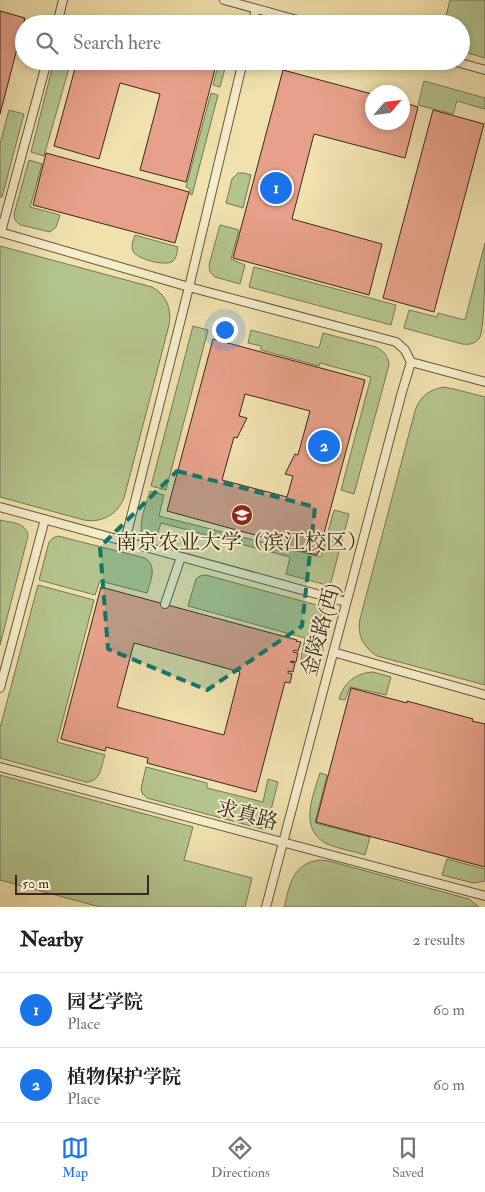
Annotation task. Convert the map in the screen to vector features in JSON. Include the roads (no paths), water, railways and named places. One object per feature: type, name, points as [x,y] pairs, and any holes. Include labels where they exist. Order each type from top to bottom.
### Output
[{"type":"lane","points":[[59,15],[63,0]]},
{"type":"lane","points":[[224,0],[278,15]]},
{"type":"lane","points":[[254,15],[256,9]]},
{"type":"lane","points":[[470,66],[485,70]]},
{"type":"lane","points":[[45,70],[1,232],[189,287],[396,342],[405,350],[412,362],[485,382]]},
{"type":"lane","points":[[125,541],[241,70]]},
{"type":"lane","name":"金陵路(西)","points":[[266,907],[402,392],[412,362]]},
{"type":"lane","points":[[0,507],[346,602]]},
{"type":"lane","points":[[0,688],[45,520]]},
{"type":"lane","points":[[165,604],[182,557]]},
{"type":"lane","points":[[333,652],[485,695]]},
{"type":"lane","name":"求真路","points":[[0,767],[485,896]]},
{"type":"place","name":"园艺学院","points":[[276,188]]},
{"type":"place","name":"植物保护学院","points":[[324,446]]},
{"type":"place","name":"南京农业大学（滨江校区）","points":[[242,515]]}]
